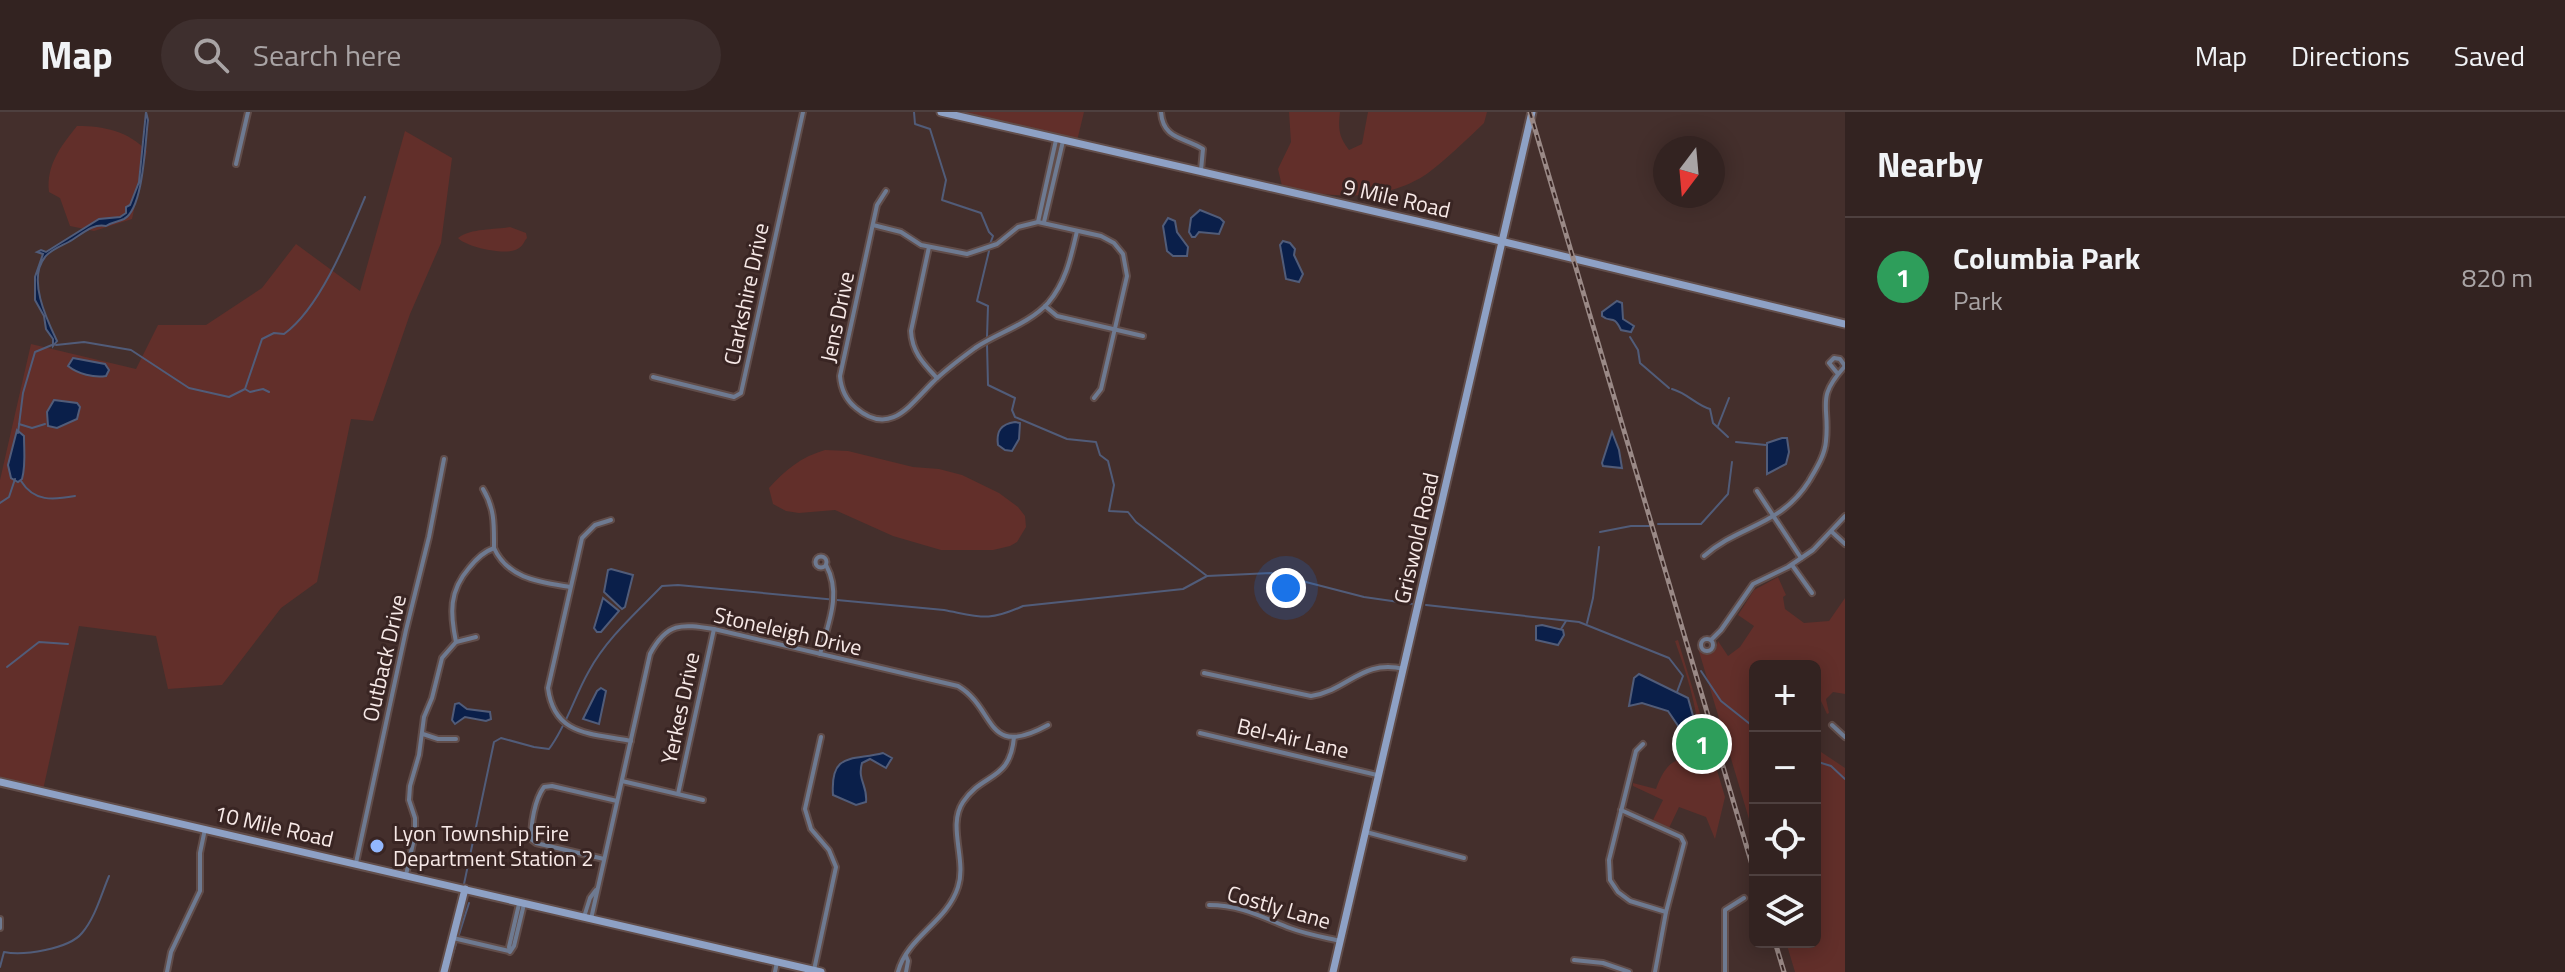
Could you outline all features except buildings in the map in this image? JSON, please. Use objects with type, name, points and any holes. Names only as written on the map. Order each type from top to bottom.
[{"type":"street","points":[[236,164],[248,112]]},
{"type":"street","name":"Clarkshire Drive","points":[[653,377],[734,397],[741,393],[803,112]]},
{"type":"street","name":"9 Mile Road","points":[[941,112],[1503,241],[1845,324]]},
{"type":"street","points":[[1161,112],[1164,127],[1170,134],[1203,149],[1201,172]]},
{"type":"street","name":"Griswold Road","points":[[1333,972],[1532,112]]},
{"type":"street","points":[[1041,222],[1059,140]]},
{"type":"street","points":[[886,191],[877,205],[873,225],[901,232],[929,247],[960,254],[974,253],[997,244],[1018,227],[1041,222],[1101,236],[1114,243],[1123,254],[1127,276],[1101,389],[1094,398]]},
{"type":"street","name":"Jens Drive","points":[[873,225],[842,368],[843,391],[852,405],[864,413],[889,418],[906,412],[937,378]]},
{"type":"street","points":[[929,247],[911,331],[915,353],[937,378],[975,348],[1045,306],[1067,273],[1077,231]]},
{"type":"street","points":[[1045,306],[1057,316],[1143,336]]},
{"type":"street","points":[[1704,556],[1716,546],[1773,518],[1804,489],[1824,451],[1827,440],[1824,407],[1829,388],[1838,374]]},
{"type":"street","name":"Outback Drive","points":[[356,863],[444,459]]},
{"type":"street","points":[[483,489],[495,517],[494,548],[505,564],[520,576],[571,588]]},
{"type":"street","points":[[1757,491],[1801,558]]},
{"type":"street","points":[[1711,640],[1753,584],[1792,565],[1832,532],[1845,516]]},
{"type":"street","points":[[611,520],[595,525],[582,538],[548,688],[550,705],[558,718],[572,729],[631,741]]},
{"type":"street","points":[[1832,532],[1845,544]]},
{"type":"street","points":[[456,642],[451,602],[453,591],[478,556],[494,548]]},
{"type":"street","points":[[820,654],[834,599],[834,584],[826,565]]},
{"type":"street","points":[[1792,565],[1812,593]]},
{"type":"street","name":"Stoneleigh Drive","points":[[588,918],[598,888],[650,654],[657,641],[669,630],[685,624],[714,629],[958,686],[969,693],[994,730],[1014,737]]},
{"type":"street","name":"Yerkes Drive","points":[[678,794],[714,629]]},
{"type":"street","points":[[406,875],[415,834],[415,818],[409,800],[410,786],[423,734],[424,717],[442,658],[456,642],[476,637]]},
{"type":"street","points":[[1204,673],[1305,696],[1328,692],[1372,668],[1386,666],[1404,669]]},
{"type":"street","points":[[898,972],[910,948],[950,907],[959,887],[961,871],[957,819],[961,804],[973,791],[1004,769],[1010,760],[1014,737],[1027,735],[1048,725]]},
{"type":"street","points":[[1832,725],[1845,737]]},
{"type":"street","name":"Bel-Air Lane","points":[[1200,733],[1379,775]]},
{"type":"street","points":[[423,734],[438,739],[456,739]]},
{"type":"street","points":[[817,971],[836,867],[829,850],[811,829],[805,809],[821,737]]},
{"type":"street","points":[[1643,744],[1636,751],[1620,810],[1609,860],[1610,880],[1618,892],[1630,901],[1666,912]]},
{"type":"street","points":[[622,781],[703,800]]},
{"type":"street","name":"10 Mile Road","points":[[0,782],[817,971]]},
{"type":"street","points":[[604,859],[541,845],[532,840],[539,794],[548,786],[617,801]]},
{"type":"street","points":[[1620,810],[1681,837],[1684,843],[1666,912],[1655,972]]},
{"type":"street","points":[[167,972],[171,952],[200,892],[200,853],[205,829]]},
{"type":"street","points":[[1366,832],[1464,858]]},
{"type":"street","points":[[444,972],[465,889]]},
{"type":"street","points":[[1725,972],[1725,910],[1744,898]]},
{"type":"street","points":[[453,938],[510,952],[514,946],[522,902]]},
{"type":"street","name":"Costly Lane","points":[[1209,905],[1260,914],[1291,928],[1340,941]]},
{"type":"street","points":[[0,919],[0,928]]},
{"type":"street","points":[[906,956],[906,972]]},
{"type":"street","points":[[1574,960],[1603,963],[1629,972]]},
{"type":"street","points":[[775,972],[777,962]]},
{"type":"shaded area","points":[[957,112],[1084,112],[1077,141]]},
{"type":"shaded area","points":[[1289,112],[1340,112],[1340,132],[1349,150],[1362,144],[1368,112],[1487,112],[1484,123],[1450,155],[1412,182],[1376,193],[1338,195],[1282,186],[1278,169],[1291,142]]},
{"type":"shaded area","points":[[77,126],[115,131],[147,151],[132,219],[94,231],[70,226],[60,198],[49,192],[52,165]]},
{"type":"shaded area","points":[[405,131],[452,158],[441,243],[410,314],[373,421],[351,419],[317,582],[281,608],[222,685],[168,689],[156,636],[79,626],[43,790],[0,780],[0,480],[31,344],[136,369],[158,325],[206,325],[262,288],[296,244],[360,291]]},
{"type":"shaded area","points":[[510,227],[526,233],[527,238],[514,251],[488,250],[458,238],[476,231]]},
{"type":"shaded area","points":[[825,450],[848,451],[962,475],[999,493],[1018,507],[1025,516],[1026,527],[1017,542],[1010,546],[993,550],[941,550],[893,536],[835,510],[799,513],[773,504],[769,488],[775,481],[801,460]]},
{"type":"shaded area","points":[[1778,577],[1786,595],[1783,597],[1785,609],[1804,623],[1829,621],[1845,598],[1845,694],[1833,692],[1826,699],[1827,714],[1821,701],[1821,660],[1749,660],[1749,819],[1698,648],[1703,654],[1711,654],[1718,641],[1728,656],[1740,647],[1754,626],[1738,615],[1754,590]]},
{"type":"shaded area","points":[[1678,640],[1725,797],[1715,839],[1706,817],[1679,807],[1669,828],[1653,820],[1663,800],[1633,786],[1633,783],[1656,789],[1670,765],[1690,757],[1696,748],[1697,719],[1675,641]]},
{"type":"shaded area","points":[[1821,752],[1845,768],[1845,972],[1795,972],[1788,948],[1821,948]]},
{"type":"water","points":[[146,112],[148,120],[140,188],[131,212],[122,220],[89,229],[54,249],[40,266],[38,288],[57,341],[53,346],[44,316],[35,300],[35,277],[43,254],[37,252],[46,252],[99,219],[120,217],[126,213],[139,182]]},
{"type":"water","points":[[1200,210],[1224,222],[1219,234],[1199,232],[1192,237],[1189,232],[1191,218]]},
{"type":"water","points":[[1168,218],[1175,221],[1177,232],[1188,247],[1187,256],[1173,256],[1167,251],[1163,226]]},
{"type":"water","points":[[1283,241],[1295,249],[1294,255],[1303,274],[1299,282],[1286,279],[1280,245]]},
{"type":"water","points":[[1617,301],[1622,303],[1623,319],[1634,326],[1631,332],[1621,330],[1614,320],[1602,316],[1602,312]]},
{"type":"water","points":[[73,358],[105,364],[109,370],[106,376],[81,373],[68,366]]},
{"type":"water","points":[[54,400],[77,403],[80,407],[77,419],[57,428],[48,426],[47,412]]},
{"type":"water","points":[[1020,423],[1019,439],[1012,451],[1005,450],[998,445],[999,432],[1006,424]]},
{"type":"water","points":[[17,430],[24,436],[23,474],[18,482],[11,478],[8,465]]},
{"type":"water","points":[[1612,432],[1622,468],[1603,466],[1602,463]]},
{"type":"water","points":[[1787,438],[1789,452],[1786,464],[1767,474],[1767,443]]},
{"type":"water","points":[[608,570],[633,575],[622,609],[604,592]]},
{"type":"water","points":[[603,598],[619,611],[601,632],[597,632],[594,628]]},
{"type":"water","points":[[1536,626],[1563,630],[1564,635],[1558,645],[1536,640]]},
{"type":"water","points":[[1639,674],[1688,698],[1695,723],[1693,734],[1683,733],[1668,711],[1642,703],[1629,706],[1634,678]]},
{"type":"water","points":[[601,688],[606,691],[599,724],[583,719]]},
{"type":"water","points":[[459,703],[467,709],[490,712],[491,719],[465,717],[455,724],[452,720],[455,704]]},
{"type":"water","points":[[883,753],[892,758],[886,768],[870,759],[862,763],[866,802],[856,805],[833,795],[835,771],[840,764],[853,758]]},
{"type":"waterway","points":[[914,112],[915,124],[930,129],[946,180],[942,200],[981,213],[993,236],[990,244]]},
{"type":"waterway","points":[[245,389],[262,339],[274,333],[284,334],[309,307],[332,271],[365,197]]},
{"type":"waterway","points":[[987,337],[988,306],[977,301],[989,251]]},
{"type":"waterway","points":[[1630,337],[1638,350],[1640,363],[1669,388]]},
{"type":"waterway","points":[[56,345],[84,342],[131,350],[189,388],[229,397],[245,389],[269,392]]},
{"type":"waterway","points":[[987,344],[988,385],[1015,398],[1012,410],[1015,417],[1067,439],[1096,442],[1100,455],[1108,461],[1114,485],[1109,511],[1128,512],[1136,522],[1207,576]]},
{"type":"waterway","points":[[18,433],[23,393],[35,352],[52,345]]},
{"type":"waterway","points":[[1672,389],[1710,409],[1713,423],[1728,437]]},
{"type":"waterway","points":[[1718,426],[1729,398]]},
{"type":"waterway","points":[[19,424],[32,428],[45,424]]},
{"type":"waterway","points":[[1736,442],[1766,445]]},
{"type":"waterway","points":[[1658,524],[1701,524],[1728,494],[1732,462]]},
{"type":"waterway","points":[[0,503],[9,497],[15,479]]},
{"type":"waterway","points":[[21,481],[32,493],[45,498],[75,496]]},
{"type":"waterway","points":[[1600,532],[1649,526]]},
{"type":"waterway","points":[[1587,623],[1599,547]]},
{"type":"waterway","points":[[464,884],[494,742],[501,738],[549,749],[596,659],[622,626],[662,586],[944,610],[984,617],[1023,606],[1183,589],[1207,576],[1271,573],[1364,597],[1413,604]]},
{"type":"waterway","points":[[1426,605],[1579,622],[1669,658],[1683,676],[1677,692]]},
{"type":"waterway","points":[[1561,629],[1566,621]]},
{"type":"waterway","points":[[7,667],[39,642],[68,644]]},
{"type":"waterway","points":[[1701,671],[1721,701],[1749,723]]},
{"type":"waterway","points":[[1821,763],[1831,766],[1845,779]]},
{"type":"waterway","points":[[0,967],[4,952],[45,950],[76,939],[91,920],[109,876]]},
{"type":"waterway","points":[[450,963],[469,903]]},
{"type":"railway","points":[[1530,112],[1749,855]]},
{"type":"railway","points":[[1777,948],[1784,972]]},
{"type":"place","name":"Columbia Park","points":[[1702,744]]},
{"type":"place","name":"Lyon Township Fire Department Station 2","points":[[377,846]]}]
